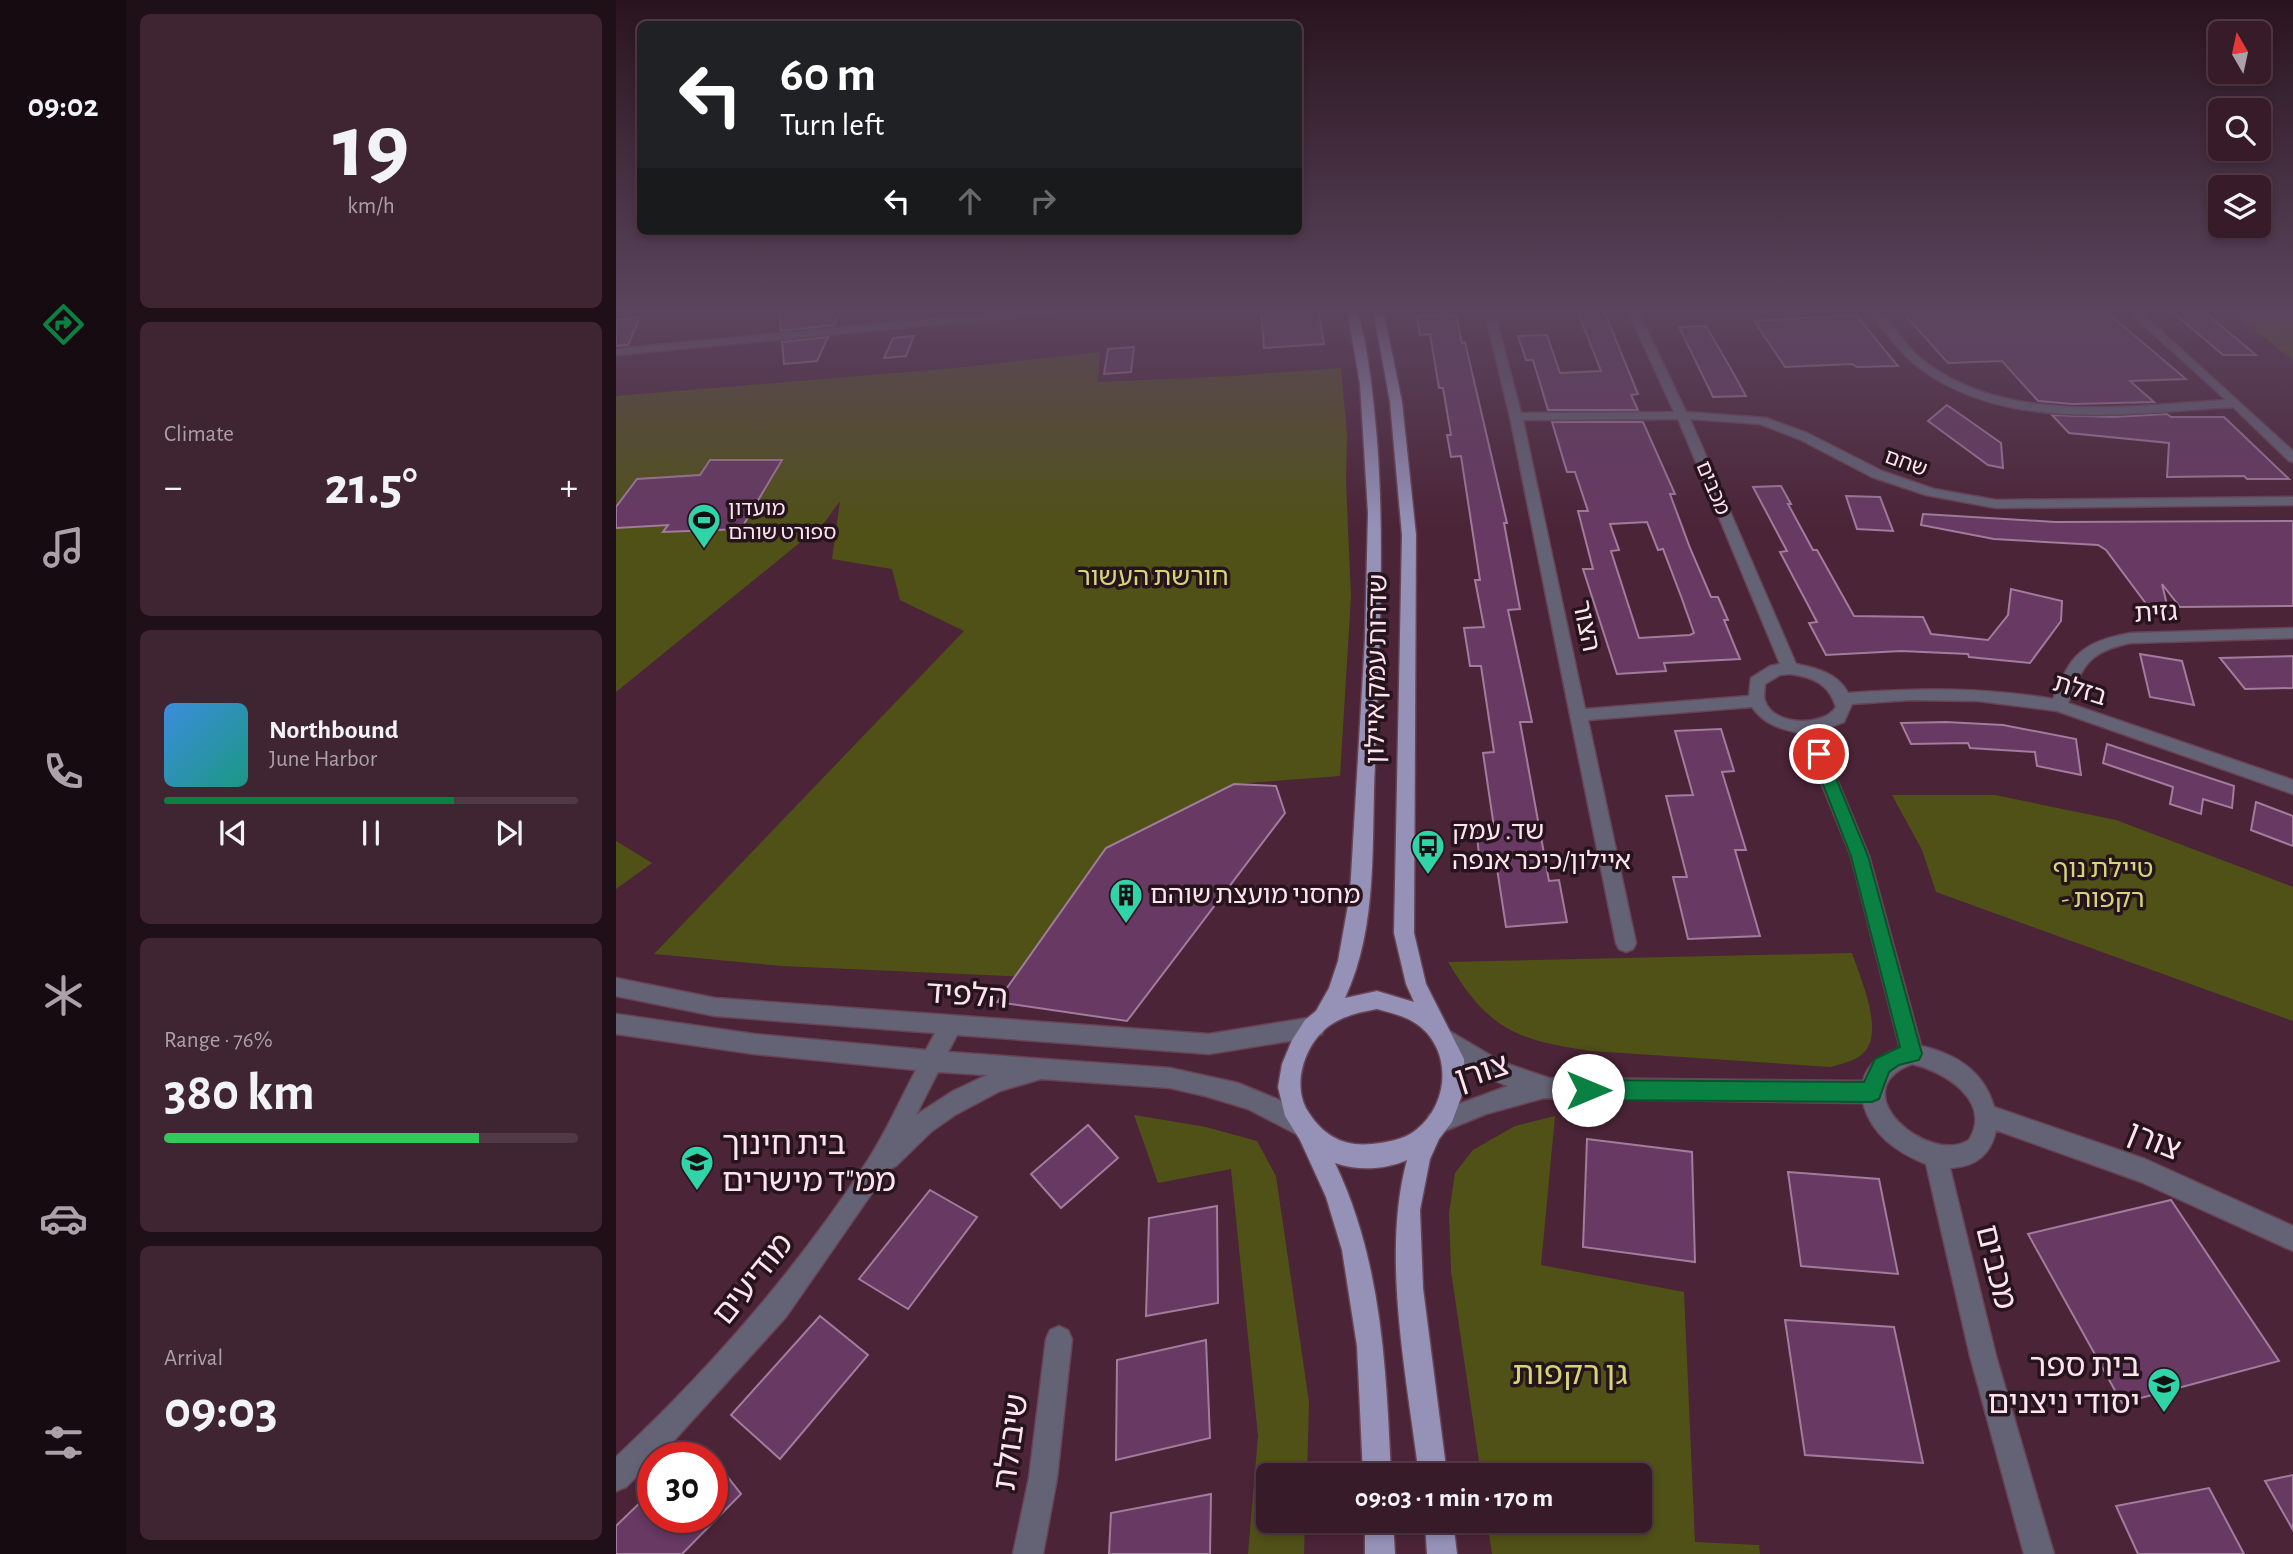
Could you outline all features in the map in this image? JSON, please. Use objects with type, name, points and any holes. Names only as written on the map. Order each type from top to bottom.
[{"type":"main road","name":"שדרות עמק איילון","points":[[1319,1022],[1336,999],[1344,973],[1357,902],[1375,593],[1374,473],[1364,382]]},
{"type":"main road","name":"שדרות עמק איילון","points":[[1392,382],[1409,535],[1410,677],[1404,933],[1416,984],[1441,1033]]},
{"type":"main road","points":[[1376,1463],[1365,1312],[1357,1260],[1346,1218],[1290,1099],[1289,1072],[1304,1036],[1319,1022],[1349,1004],[1377,1000],[1400,1003],[1425,1015],[1441,1033],[1454,1058],[1456,1085],[1447,1112],[1418,1155],[1406,1214],[1406,1254],[1432,1463]]},
{"type":"main road","points":[[1304,1128],[1321,1144],[1349,1156],[1374,1158],[1404,1150],[1434,1128]]},
{"type":"main road","points":[[1379,1533],[1380,1554]]},
{"type":"main road","points":[[1440,1533],[1442,1554]]},
{"type":"street","name":"הצור","points":[[1508,382],[1626,943]]},
{"type":"street","name":"מכבים","points":[[1666,382],[1790,669]]},
{"type":"street","points":[[1944,382],[1981,398],[2026,406],[2076,408],[2236,403]]},
{"type":"street","points":[[2212,382],[2293,458]]},
{"type":"street","name":"שחם","points":[[1517,416],[1682,415],[1731,416],[1762,421],[1803,436],[1878,474],[1931,492],[1996,504],[2293,501]]},
{"type":"street","name":"גזית","points":[[2059,706],[2076,664],[2092,647],[2110,641],[2131,638],[2293,634]]},
{"type":"street","points":[[1790,669],[1817,674],[1838,690],[1843,699],[1843,710],[1837,720],[1825,727],[1808,729],[1776,720],[1764,712],[1756,701],[1754,691],[1757,682],[1765,675],[1790,669]]},
{"type":"street","name":"בזלת","points":[[1843,699],[1911,694],[1978,695],[2059,706],[2293,788]]},
{"type":"street","points":[[1580,715],[1756,701]]},
{"type":"street","points":[[1808,729],[1860,856],[1912,1054]]},
{"type":"street","name":"הלפיד","points":[[616,987],[715,1007],[1209,1044],[1319,1022]]},
{"type":"street","points":[[616,1024],[693,1038],[790,1049],[1170,1078],[1207,1085],[1274,1106],[1304,1128]]},
{"type":"street","name":"מודיעים","points":[[616,1477],[660,1435],[777,1308],[877,1167],[951,1026]]},
{"type":"street","name":"צורן","points":[[1441,1033],[1482,1066],[1516,1080],[1549,1088]]},
{"type":"street","points":[[1912,1054],[1934,1058],[1960,1073],[1981,1097],[1987,1116],[1984,1138],[1973,1151],[1958,1157],[1936,1158],[1902,1143],[1886,1127],[1876,1110],[1872,1092],[1875,1078],[1882,1065],[1895,1057],[1912,1054]]},
{"type":"street","points":[[877,1167],[924,1123],[954,1104],[1026,1072],[1059,1069]]},
{"type":"street","name":"צורן","points":[[1434,1128],[1470,1108],[1513,1094],[1549,1088],[1872,1092]]},
{"type":"street","name":"צורן","points":[[1987,1116],[2145,1171],[2293,1239]]},
{"type":"street","name":"מכבים","points":[[1936,1158],[1983,1356],[2039,1554]]},
{"type":"street","name":"שיבולת","points":[[1028,1554],[1043,1478],[1059,1339]]},
{"type":"green space","name":"חורשת העשור","points":[[791,382],[1342,382],[1347,435],[1346,482],[1351,597],[1340,776],[1234,784],[1127,845],[1028,977],[782,966],[654,954],[964,631],[900,600],[892,569],[832,559],[840,501],[824,523],[616,692],[616,396]]},
{"type":"green space","name":"טיילת נוף - רקפות","points":[[1892,795],[1995,795],[2116,820],[2293,887],[2293,1021],[1936,892],[1922,850]]},
{"type":"green space","points":[[616,841],[652,863],[616,889]]},
{"type":"green space","points":[[1852,953],[1868,1002],[1871,1040],[1859,1057],[1831,1067],[1591,1051],[1542,1042],[1506,1028],[1491,1017],[1477,1003],[1448,962]]},
{"type":"green space","points":[[1134,1115],[1206,1127],[1257,1141],[1276,1176],[1309,1402],[1307,1463],[1256,1463],[1256,1533],[1305,1533],[1304,1554],[1248,1554],[1258,1436],[1231,1169],[1158,1183]]},
{"type":"green space","name":"גן רקפות","points":[[1555,1116],[1541,1265],[1684,1292],[1695,1542],[1759,1545],[1760,1554],[1492,1554],[1489,1533],[1652,1533],[1652,1463],[1479,1463],[1451,1271],[1449,1213],[1455,1173],[1473,1150],[1515,1126]]},
{"type":"building","points":[[1438,382],[1474,382],[1507,523],[1504,523],[1520,609],[1508,610],[1532,722],[1520,722],[1549,881],[1559,880],[1567,922],[1506,927],[1496,862],[1480,863],[1476,828],[1494,827],[1483,753],[1494,752],[1481,666],[1470,666],[1464,628],[1484,627],[1475,580],[1480,580],[1461,456],[1451,457],[1447,435],[1451,435],[1443,388],[1439,388]]},
{"type":"building","points":[[1539,382],[1633,382],[1638,394],[1631,395],[1638,410],[1548,410]]},
{"type":"building","points":[[1705,382],[1738,382],[1746,396],[1713,397]]},
{"type":"building","points":[[2020,382],[2131,382],[2154,402],[2072,404],[2038,401]]},
{"type":"building","points":[[1947,405],[2001,443],[2003,468],[1988,465],[1928,421]]},
{"type":"building","points":[[2167,414],[2171,417],[2224,417],[2289,479],[2247,479],[2244,476],[2167,477],[2169,443],[2069,433],[2052,415],[2113,417]]},
{"type":"building","points":[[1552,422],[1643,422],[1675,494],[1670,494],[1690,548],[1711,597],[1718,597],[1740,659],[1664,663],[1666,671],[1617,674],[1583,569],[1593,569],[1578,511],[1588,511],[1575,472],[1567,472]],"holes":[[[1647,522],[1658,550],[1663,549],[1682,599],[1694,633],[1690,635],[1639,638],[1611,551],[1619,550],[1610,524]]]},
{"type":"building","points":[[710,460],[782,460],[741,529],[663,532],[668,525],[616,528],[616,507],[637,479],[700,475]]},
{"type":"building","points":[[1781,486],[1813,550],[1817,550],[1854,616],[1923,617],[1931,634],[1988,640],[2008,615],[2011,589],[2062,601],[2061,621],[2030,663],[1969,657],[1968,654],[1901,651],[1826,655],[1809,623],[1817,622],[1780,552],[1787,551],[1753,487]]},
{"type":"building","points":[[1846,496],[1880,497],[1893,531],[1857,529]]},
{"type":"building","points":[[1923,514],[2055,522],[2293,521],[2293,606],[2180,607],[2162,584],[2168,609],[2150,609],[2106,550],[2098,545],[1994,539],[1921,525]]},
{"type":"building","points":[[2140,654],[2182,661],[2194,705],[2150,697]]},
{"type":"building","points":[[2293,656],[2293,688],[2245,689],[2220,658]]},
{"type":"building","points":[[1901,723],[2003,725],[2076,739],[2081,775],[2037,766],[2035,752],[1970,748],[1968,743],[1911,744]]},
{"type":"building","points":[[1721,729],[1734,771],[1722,772],[1746,850],[1735,850],[1760,936],[1688,939],[1673,877],[1687,877],[1666,796],[1693,795],[1675,731]]},
{"type":"building","points":[[2107,744],[2234,786],[2232,808],[2203,799],[2201,814],[2170,804],[2173,787],[2103,763]]},
{"type":"building","name":"מחסני מועצת שוהם","points":[[1234,784],[1276,786],[1285,813],[1127,1021],[997,1002],[1106,848]]},
{"type":"building","points":[[2256,802],[2293,816],[2293,846],[2251,830]]},
{"type":"building","points":[[1088,1125],[1118,1158],[1061,1208],[1031,1174]]},
{"type":"building","points":[[1587,1139],[1692,1152],[1695,1262],[1583,1247]]},
{"type":"building","points":[[1788,1172],[1879,1179],[1898,1274],[1801,1266]]},
{"type":"building","points":[[930,1190],[977,1217],[908,1309],[859,1279]]},
{"type":"building","points":[[2171,1200],[2279,1361],[2122,1403],[2028,1234]]},
{"type":"building","points":[[1217,1206],[1218,1303],[1146,1316],[1149,1218]]},
{"type":"building","points":[[820,1316],[868,1355],[780,1459],[731,1415]]},
{"type":"building","points":[[1785,1320],[1894,1327],[1923,1463],[1805,1455]]},
{"type":"building","points":[[1206,1340],[1210,1438],[1116,1460],[1117,1360]]},
{"type":"building","points":[[2293,1475],[2293,1530],[2265,1481]]},
{"type":"building","points":[[728,1477],[741,1494],[728,1507]]},
{"type":"building","points":[[2209,1488],[2244,1554],[2138,1554],[2116,1506]]},
{"type":"building","points":[[1211,1494],[1210,1554],[1109,1554],[1111,1513]]},
{"type":"building","points":[[637,1506],[637,1533],[703,1533],[682,1554],[616,1554],[616,1526]]},
{"type":"place","name":"מועדון ספורט שוהם","points":[[704,550]]},
{"type":"place","name":"שד. עמק איילון/כיכר אנפה","points":[[1428,876]]},
{"type":"place","name":"מחסני מועצת שוהם","points":[[1126,925]]},
{"type":"place","name":"בית חינוך ממ\"ד מישרים","points":[[697,1192]]},
{"type":"place","name":"בית ספר יסודי ניצנים","points":[[2164,1414]]},
{"type":"route","points":[[1588,1090],[1872,1092],[1882,1065],[1895,1057],[1912,1054],[1860,856],[1819,754]]}]
